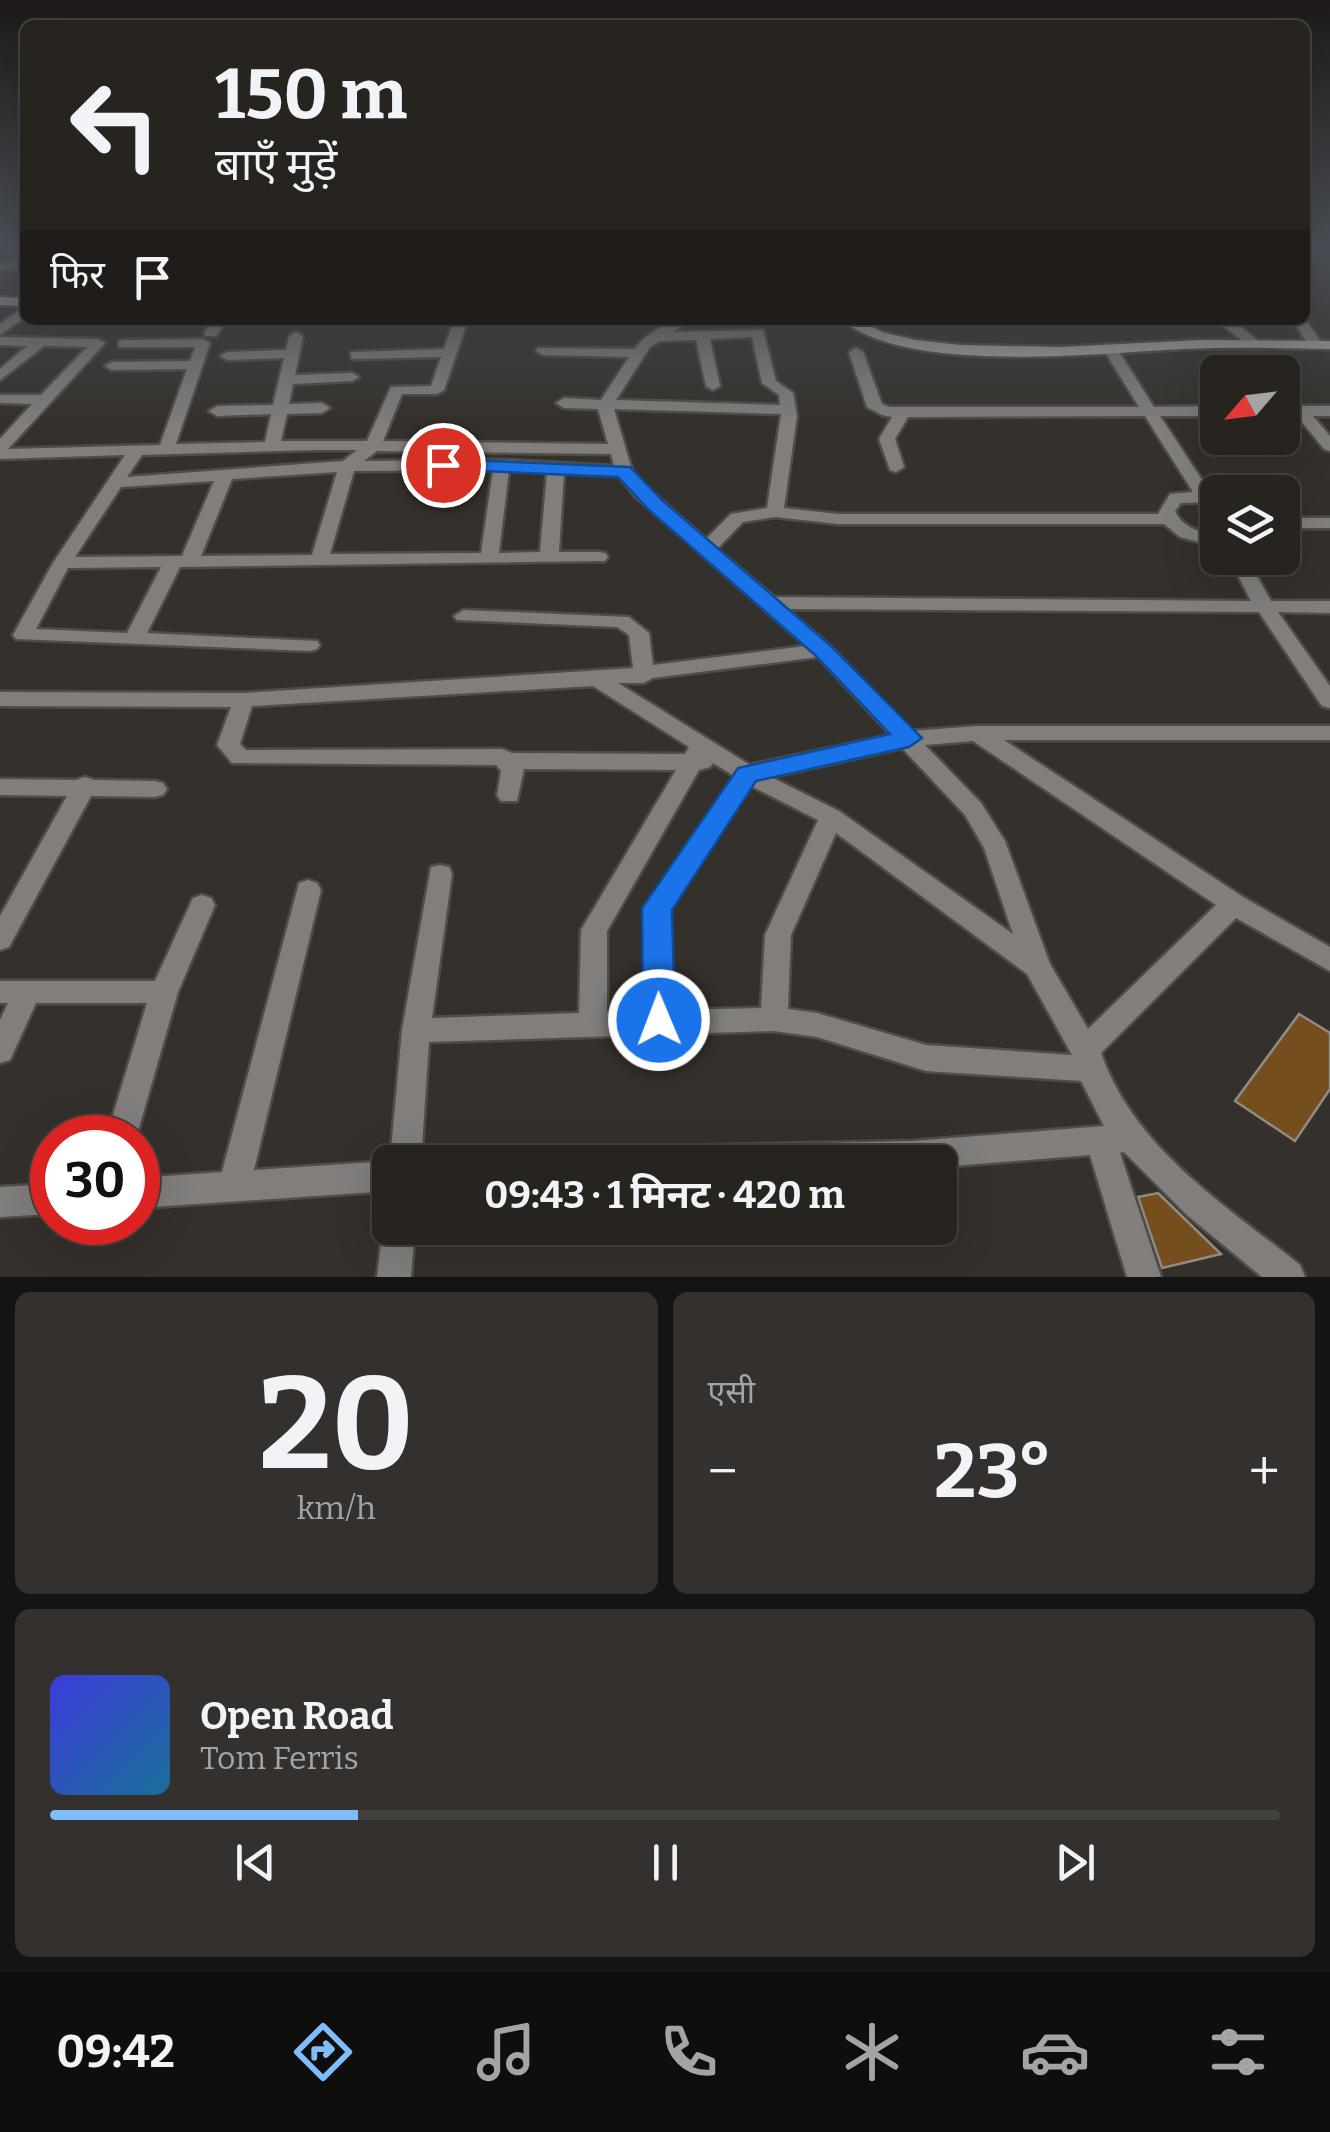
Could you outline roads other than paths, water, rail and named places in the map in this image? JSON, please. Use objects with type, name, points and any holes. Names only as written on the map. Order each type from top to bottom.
[{"type":"street","points":[[0,331],[20,314]]},
{"type":"street","points":[[211,333],[217,325]]},
{"type":"street","points":[[249,473],[280,411],[296,328],[354,325]]},
{"type":"street","points":[[319,562],[347,466],[374,446],[396,390],[437,390],[458,325]]},
{"type":"street","points":[[604,405],[639,353],[675,325]]},
{"type":"street","points":[[858,325],[875,335],[908,342],[1022,352],[1254,343],[1323,345]]},
{"type":"street","points":[[1230,325],[1254,343]]},
{"type":"street","points":[[1303,325],[1323,345]]},
{"type":"street","points":[[655,337],[758,333],[769,383],[786,393],[788,410],[775,512]]},
{"type":"street","points":[[702,334],[714,386]]},
{"type":"street","points":[[0,341],[98,343],[42,400],[0,451]]},
{"type":"street","points":[[0,376],[39,343]]},
{"type":"street","points":[[124,344],[203,343],[166,450]]},
{"type":"street","points":[[1110,350],[1146,412],[1200,483]]},
{"type":"street","points":[[544,351],[639,353]]},
{"type":"street","points":[[856,352],[875,407],[902,413],[1200,412]]},
{"type":"street","points":[[356,355],[450,353]]},
{"type":"street","points":[[227,356],[292,354]]},
{"type":"street","points":[[112,366],[193,365]]},
{"type":"street","points":[[286,380],[352,377]]},
{"type":"street","points":[[0,399],[42,400]]},
{"type":"street","points":[[564,402],[788,410]]},
{"type":"street","points":[[604,405],[624,471],[640,491],[823,650],[973,809],[996,847],[1037,966],[1087,1060],[1114,1139],[1144,1277]]},
{"type":"street","points":[[217,411],[322,408]]},
{"type":"street","points":[[1300,411],[1330,411]]},
{"type":"street","points":[[1300,411],[1330,446]]},
{"type":"street","points":[[896,467],[888,440],[902,413]]},
{"type":"street","points":[[0,451],[374,446],[617,449]]},
{"type":"street","points":[[137,450],[62,563],[23,636],[310,645]]},
{"type":"street","points":[[113,483],[347,466],[624,471]]},
{"type":"street","points":[[489,559],[502,466]]},
{"type":"street","points":[[549,558],[556,468]]},
{"type":"street","points":[[134,639],[181,562],[226,475]]},
{"type":"street","points":[[1168,519],[1168,504],[1200,498]]},
{"type":"street","points":[[708,548],[737,518],[775,512],[838,519],[1168,519],[1186,533],[1200,537]]},
{"type":"street","points":[[1300,523],[1330,523]]},
{"type":"street","points":[[62,563],[599,558]]},
{"type":"street","points":[[1247,575],[1330,701]]},
{"type":"street","points":[[771,602],[1330,607]]},
{"type":"street","points":[[464,616],[622,620],[639,633],[644,676]]},
{"type":"street","points":[[0,699],[244,700],[597,679],[644,676],[823,650]]},
{"type":"street","points":[[597,679],[696,754],[737,768],[831,817],[1037,966]]},
{"type":"street","points":[[244,700],[228,745],[240,758],[502,756],[513,769],[508,795]]},
{"type":"street","points":[[978,733],[1234,904],[1330,960]]},
{"type":"street","points":[[737,768],[909,738],[978,733],[1330,733]]},
{"type":"street","points":[[509,761],[696,754]]},
{"type":"street","points":[[593,1025],[594,930],[696,754]]},
{"type":"street","points":[[659,1020],[657,908],[737,768]]},
{"type":"street","points":[[0,940],[86,785]]},
{"type":"street","points":[[0,786],[154,789]]},
{"type":"street","points":[[774,1019],[778,935],[831,817]]},
{"type":"street","points":[[406,1145],[416,1030],[440,874]]},
{"type":"street","points":[[234,1187],[308,890]]},
{"type":"street","points":[[128,1115],[164,992],[202,904]]},
{"type":"street","points":[[416,1030],[774,1019],[817,1025],[926,1058],[1087,1060],[1234,904]]},
{"type":"street","points":[[0,1051],[14,992],[164,992]]},
{"type":"street","points":[[957,1152],[1114,1139],[1288,1277]]},
{"type":"street","points":[[160,1192],[372,1177]]},
{"type":"street","points":[[0,1202],[30,1200]]},
{"type":"street","points":[[394,1277],[397,1245]]}]
